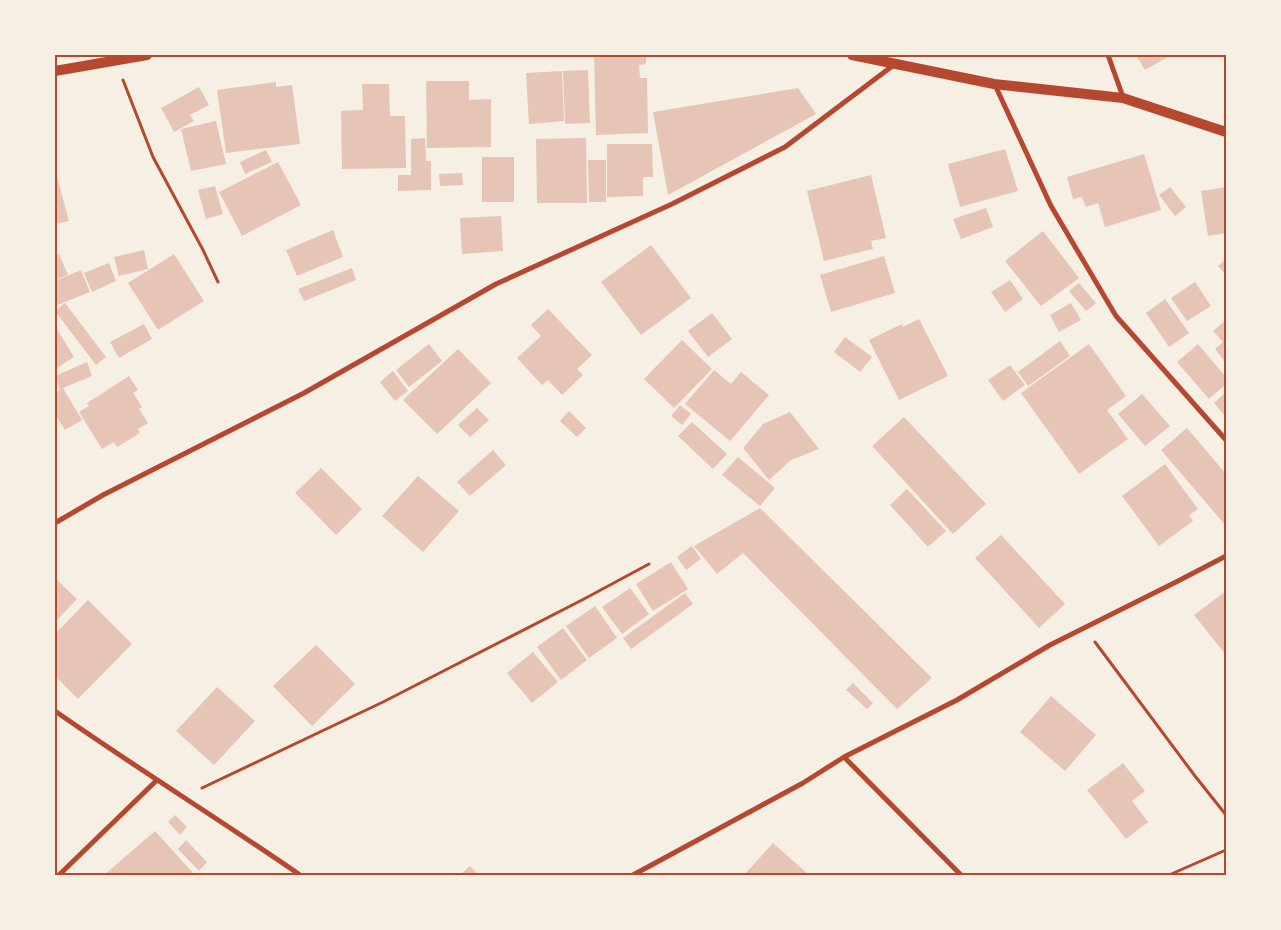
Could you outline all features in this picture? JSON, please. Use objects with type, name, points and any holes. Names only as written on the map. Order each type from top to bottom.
[{"type":"main road","points":[[55,71],[147,55]]},
{"type":"main road","points":[[852,55],[994,84],[1123,98],[1226,132]]},
{"type":"street","points":[[1108,55],[1123,98]]},
{"type":"street","points":[[55,523],[103,494],[304,393],[496,284],[672,204],[786,147],[894,64]]},
{"type":"street","points":[[994,84],[1051,206],[1116,316],[1226,440]]},
{"type":"street","points":[[634,875],[803,783],[844,757],[957,700],[1050,645],[1226,556]]},
{"type":"street","points":[[55,711],[300,875]]},
{"type":"street","points":[[844,757],[960,875]]},
{"type":"street","points":[[58,875],[157,780]]},
{"type":"path","points":[[116,60],[153,157],[218,282]]},
{"type":"path","points":[[184,797],[383,702],[649,564]]},
{"type":"path","points":[[1084,628],[1226,815]]},
{"type":"path","points":[[1169,875],[1226,850]]},
{"type":"building","points":[[594,55],[646,55],[646,64],[639,65],[640,78],[647,78],[648,133],[596,135]]},
{"type":"building","points":[[1136,55],[1171,55],[1145,70]]},
{"type":"building","points":[[588,70],[590,123],[565,124],[563,71]]},
{"type":"building","points":[[562,71],[564,121],[529,124],[526,73]]},
{"type":"building","points":[[426,81],[469,81],[469,100],[491,99],[491,147],[427,148]]},
{"type":"building","points":[[276,82],[276,87],[292,85],[300,144],[226,153],[217,90]]},
{"type":"building","points":[[362,84],[389,84],[390,116],[405,116],[406,168],[342,169],[341,111],[363,110]]},
{"type":"building","points":[[199,87],[209,105],[190,115],[194,121],[174,132],[161,108]]},
{"type":"building","points":[[798,88],[816,114],[668,195],[653,112]]},
{"type":"building","points":[[216,121],[226,164],[191,171],[181,129]]},
{"type":"building","points":[[425,138],[426,161],[431,161],[431,190],[398,191],[398,175],[411,175],[411,139]]},
{"type":"building","points":[[586,138],[587,203],[537,203],[536,139]]},
{"type":"building","points":[[607,144],[652,144],[653,177],[643,177],[643,196],[607,197]]},
{"type":"building","points":[[1005,149],[1018,191],[960,207],[948,164]]},
{"type":"building","points":[[266,150],[272,162],[245,174],[240,162]]},
{"type":"building","points":[[1144,154],[1161,210],[1105,227],[1098,203],[1086,207],[1082,197],[1073,199],[1067,177]]},
{"type":"building","points":[[482,157],[514,157],[514,202],[482,202]]},
{"type":"building","points":[[588,160],[606,160],[606,202],[589,202]]},
{"type":"building","points":[[278,162],[301,205],[242,236],[219,192]]},
{"type":"building","points":[[55,169],[69,221],[55,224]]},
{"type":"building","points":[[462,173],[463,185],[440,186],[439,174]]},
{"type":"building","points":[[871,175],[886,238],[871,241],[873,249],[824,261],[807,191]]},
{"type":"building","points":[[215,186],[223,214],[206,219],[198,190]]},
{"type":"building","points":[[1170,187],[1186,207],[1175,216],[1159,195]]},
{"type":"building","points":[[1226,187],[1226,233],[1208,236],[1201,191]]},
{"type":"building","points":[[986,208],[993,227],[961,239],[953,219]]},
{"type":"building","points":[[501,216],[503,251],[462,254],[460,218]]},
{"type":"building","points":[[333,230],[343,257],[297,276],[286,250]]},
{"type":"building","points":[[1043,231],[1079,278],[1041,306],[1005,261]]},
{"type":"building","points":[[651,245],[691,298],[641,335],[601,282]]},
{"type":"building","points":[[144,250],[148,269],[119,276],[114,257]]},
{"type":"building","points":[[59,254],[68,275],[55,280],[55,256]]},
{"type":"building","points":[[174,254],[204,301],[158,330],[128,283]]},
{"type":"building","points":[[884,256],[895,293],[831,312],[820,275]]},
{"type":"building","points":[[1226,259],[1226,275],[1218,266]]},
{"type":"building","points":[[109,263],[116,281],[92,292],[84,273]]},
{"type":"building","points":[[352,268],[356,280],[304,301],[298,289]]},
{"type":"building","points":[[81,270],[90,292],[55,306],[55,281]]},
{"type":"building","points":[[1010,280],[1023,299],[1005,312],[991,292]]},
{"type":"building","points":[[1195,282],[1211,306],[1187,321],[1171,298]]},
{"type":"building","points":[[1079,283],[1096,303],[1086,311],[1069,291]]},
{"type":"building","points":[[1165,299],[1189,333],[1169,347],[1146,313]]},
{"type":"building","points":[[65,303],[106,357],[96,365],[55,311]]},
{"type":"building","points":[[1071,303],[1081,320],[1059,332],[1050,315]]},
{"type":"building","points":[[548,309],[592,355],[577,369],[583,375],[562,395],[548,380],[542,385],[517,358],[541,336],[531,325]]},
{"type":"building","points":[[712,313],[732,339],[708,357],[688,331]]},
{"type":"building","points":[[919,319],[948,376],[899,400],[869,340],[902,324],[903,327]]},
{"type":"building","points":[[1226,320],[1226,363],[1215,349],[1223,342],[1213,331]]},
{"type":"building","points":[[144,324],[152,339],[119,358],[110,342]]},
{"type":"building","points":[[55,326],[74,357],[55,369]]},
{"type":"building","points":[[845,337],[872,357],[860,372],[834,352]]},
{"type":"building","points":[[682,340],[712,369],[674,408],[644,379]]},
{"type":"building","points":[[1060,341],[1070,356],[1028,386],[1018,372]]},
{"type":"building","points":[[429,344],[442,361],[409,387],[396,370]]},
{"type":"building","points":[[1089,344],[1126,396],[1107,410],[1128,439],[1079,474],[1021,393]]},
{"type":"building","points":[[1198,344],[1226,377],[1226,384],[1209,399],[1177,362]]},
{"type":"building","points":[[458,349],[491,383],[437,434],[403,400]]},
{"type":"building","points":[[87,362],[92,376],[63,388],[82,420],[65,430],[55,414],[55,393],[60,390],[55,376]]},
{"type":"building","points":[[1010,365],[1025,385],[1003,401],[988,380]]},
{"type":"building","points":[[714,370],[731,384],[741,372],[769,395],[730,441],[685,404]]},
{"type":"building","points":[[393,371],[408,391],[395,401],[380,382]]},
{"type":"building","points":[[129,376],[138,390],[133,393],[142,407],[139,409],[148,423],[138,429],[140,433],[117,447],[114,442],[102,449],[79,412],[89,406],[87,403]]},
{"type":"building","points":[[1226,392],[1226,417],[1214,403]]},
{"type":"building","points":[[1142,394],[1170,426],[1145,446],[1118,414]]},
{"type":"building","points":[[680,405],[691,414],[682,425],[671,416]]},
{"type":"building","points":[[477,408],[489,420],[470,437],[458,425]]},
{"type":"building","points":[[569,411],[586,428],[577,437],[560,421]]},
{"type":"building","points":[[790,412],[819,449],[791,460],[769,480],[743,448],[763,424]]},
{"type":"building","points":[[904,417],[986,504],[953,534],[872,446]]},
{"type":"building","points":[[692,422],[727,454],[713,469],[678,436]]},
{"type":"building","points":[[1187,428],[1226,474],[1226,526],[1161,450]]},
{"type":"building","points":[[493,450],[506,465],[470,496],[457,482]]},
{"type":"building","points":[[738,457],[775,488],[760,506],[722,475]]},
{"type":"building","points":[[1165,464],[1198,509],[1189,515],[1193,521],[1159,546],[1122,496]]},
{"type":"building","points":[[321,468],[362,509],[336,535],[295,493]]},
{"type":"building","points":[[418,476],[459,511],[423,552],[382,516]]},
{"type":"building","points":[[907,489],[946,531],[928,547],[890,505]]},
{"type":"building","points":[[760,508],[932,678],[897,709],[743,553],[717,574],[694,546]]},
{"type":"building","points":[[1001,535],[1065,604],[1039,628],[975,558]]},
{"type":"building","points":[[692,546],[701,559],[686,570],[677,557]]},
{"type":"building","points":[[671,562],[688,589],[653,611],[636,584]]},
{"type":"building","points":[[55,578],[77,599],[55,622]]},
{"type":"building","points":[[630,588],[649,614],[622,634],[602,607]]},
{"type":"building","points":[[1226,591],[1226,655],[1194,615]]},
{"type":"building","points":[[685,593],[693,604],[631,649],[623,638]]},
{"type":"building","points":[[88,600],[132,644],[78,699],[55,676],[55,634]]},
{"type":"building","points":[[595,606],[617,638],[589,658],[566,626]]},
{"type":"building","points":[[563,628],[587,660],[561,680],[537,647]]},
{"type":"building","points":[[316,645],[355,684],[312,726],[273,686]]},
{"type":"building","points":[[533,652],[558,682],[532,703],[507,673]]},
{"type":"building","points":[[853,683],[873,703],[867,709],[846,690]]},
{"type":"building","points":[[217,687],[255,721],[214,765],[176,731]]},
{"type":"building","points":[[1051,696],[1096,735],[1065,771],[1020,732]]},
{"type":"building","points":[[1123,763],[1145,791],[1132,801],[1148,822],[1126,839],[1087,790]]},
{"type":"building","points":[[175,815],[187,827],[180,835],[168,822]]},
{"type":"building","points":[[155,831],[195,875],[104,875]]},
{"type":"building","points":[[186,840],[207,862],[199,871],[178,849]]},
{"type":"building","points":[[773,843],[809,875],[744,875]]},
{"type":"building","points":[[470,866],[479,875],[460,875]]}]
